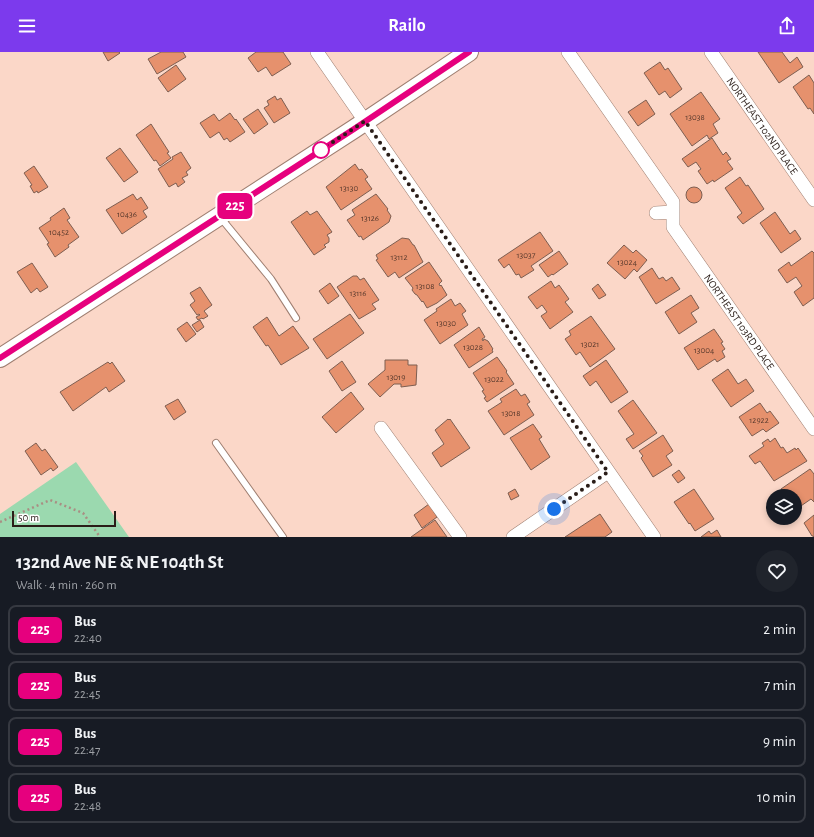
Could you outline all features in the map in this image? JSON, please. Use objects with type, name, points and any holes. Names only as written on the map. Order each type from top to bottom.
[{"type":"street","points":[[317,52],[654,537]]},
{"type":"street","points":[[0,358],[469,52]]},
{"type":"street","name":"NORTHEAST 103RD PLACE","points":[[568,52],[673,202],[673,227],[814,429]]},
{"type":"street","name":"NORTHEAST 102ND PLACE","points":[[711,52],[814,200]]},
{"type":"street","points":[[656,213],[673,212]]},
{"type":"street","points":[[381,428],[460,537]]},
{"type":"street","points":[[515,537],[608,472]]},
{"type":"lane","points":[[219,216],[271,279],[296,318]]},
{"type":"lane","points":[[216,443],[283,537]]},
{"type":"path","points":[[0,522],[50,500],[83,513],[100,537]]},
{"type":"green space","points":[[76,462],[129,537],[0,537],[0,514]]},
{"type":"building","points":[[103,52],[119,52],[120,53],[108,61]]},
{"type":"building","points":[[161,52],[183,52],[186,57],[157,74],[148,59]]},
{"type":"building","points":[[256,52],[283,52],[291,64],[272,76],[266,67],[258,72],[248,58]]},
{"type":"building","points":[[758,52],[782,52],[790,63],[797,57],[803,67],[779,83]]},
{"type":"building","points":[[660,62],[665,70],[668,68],[682,89],[670,98],[665,91],[659,95],[644,73]]},
{"type":"building","points":[[176,65],[186,79],[168,92],[158,78]]},
{"type":"building","points":[[809,75],[814,83],[814,114],[810,108],[808,109],[793,87]]},
{"type":"building","points":[[701,92],[720,119],[713,124],[718,133],[709,139],[707,135],[692,146],[670,114]]},
{"type":"building","points":[[275,96],[277,100],[281,98],[290,113],[274,123],[264,108],[269,105],[267,101]]},
{"type":"building","points":[[646,100],[655,114],[638,126],[628,112]]},
{"type":"building","points":[[258,109],[268,124],[254,134],[243,119]]},
{"type":"building","points":[[230,113],[245,132],[230,142],[227,138],[224,140],[219,132],[210,138],[200,123],[214,114],[219,121]]},
{"type":"building","points":[[151,124],[169,152],[167,153],[171,158],[160,166],[156,160],[154,161],[136,135]]},
{"type":"building","points":[[712,138],[723,155],[726,152],[731,159],[727,161],[733,169],[714,182],[713,180],[707,184],[698,171],[701,169],[696,162],[688,167],[682,159]]},
{"type":"building","points":[[120,148],[138,172],[124,182],[106,158]]},
{"type":"building","points":[[181,152],[191,168],[186,172],[188,175],[182,178],[185,182],[178,187],[176,183],[169,187],[158,169],[173,159],[172,157]]},
{"type":"building","points":[[355,164],[359,170],[362,169],[368,177],[365,179],[372,189],[341,210],[326,187]]},
{"type":"building","points":[[34,166],[48,187],[38,193],[37,191],[34,193],[30,186],[32,185],[24,173]]},
{"type":"building","points":[[740,177],[746,186],[748,185],[764,209],[743,224],[737,217],[742,213],[725,188]]},
{"type":"building","points":[[694,187],[701,192],[702,195],[697,202],[694,203],[687,198],[686,195],[691,188]]},
{"type":"building","points":[[133,194],[137,200],[141,197],[148,208],[143,211],[147,217],[122,234],[106,210]]},
{"type":"building","points":[[376,194],[388,209],[387,210],[391,216],[389,222],[363,240],[361,236],[359,237],[347,220],[355,215],[352,210]]},
{"type":"building","points":[[64,208],[70,218],[67,220],[79,237],[68,245],[69,247],[55,257],[47,244],[49,243],[39,228],[51,220],[50,218]]},
{"type":"building","points":[[307,211],[310,215],[317,211],[332,232],[327,235],[329,242],[324,245],[326,247],[314,255],[291,222]]},
{"type":"building","points":[[775,212],[790,234],[795,230],[801,239],[781,253],[760,223]]},
{"type":"building","points":[[540,232],[553,251],[531,266],[534,270],[521,278],[519,274],[516,275],[509,264],[504,268],[498,260]]},
{"type":"building","points":[[402,238],[409,239],[423,262],[399,278],[395,272],[388,277],[376,260],[378,259],[376,255]]},
{"type":"building","points":[[624,245],[633,253],[636,250],[647,260],[637,272],[634,269],[625,279],[607,263]]},
{"type":"building","points":[[559,251],[568,264],[548,277],[539,265]]},
{"type":"building","points":[[812,251],[814,253],[814,298],[803,306],[794,292],[802,286],[796,277],[787,283],[778,270],[789,262],[791,266]]},
{"type":"building","points":[[429,262],[442,281],[439,284],[447,295],[437,303],[427,308],[423,301],[422,302],[412,290],[413,288],[405,278]]},
{"type":"building","points":[[32,263],[48,287],[40,292],[37,288],[31,293],[17,272]]},
{"type":"building","points":[[652,268],[659,279],[663,277],[666,281],[672,277],[680,289],[656,304],[639,277]]},
{"type":"building","points":[[353,276],[357,276],[360,280],[364,278],[379,300],[372,304],[376,309],[359,319],[337,287]]},
{"type":"building","points":[[551,281],[555,288],[559,285],[569,299],[565,302],[573,312],[550,329],[541,316],[547,312],[542,305],[537,309],[528,297]]},
{"type":"building","points":[[330,283],[339,296],[328,304],[319,291]]},
{"type":"building","points":[[598,284],[606,295],[599,299],[592,289]]},
{"type":"building","points":[[200,287],[212,305],[204,311],[208,316],[198,320],[196,317],[200,315],[197,315],[190,305],[195,301],[190,293]]},
{"type":"building","points":[[691,295],[699,308],[691,313],[697,322],[679,334],[665,312]]},
{"type":"building","points":[[451,299],[455,306],[460,303],[466,311],[462,314],[468,325],[440,344],[424,320],[437,311],[436,309]]},
{"type":"building","points":[[350,314],[364,333],[327,359],[313,339]]},
{"type":"building","points":[[591,316],[615,349],[590,367],[580,352],[576,355],[565,339],[571,335],[569,331]]},
{"type":"building","points":[[267,317],[279,336],[293,326],[309,348],[281,365],[268,345],[266,346],[253,327]]},
{"type":"building","points":[[200,320],[204,327],[197,332],[192,325]]},
{"type":"building","points":[[187,322],[196,334],[186,342],[177,329]]},
{"type":"building","points":[[479,327],[485,337],[482,339],[483,341],[484,339],[488,341],[493,349],[493,352],[469,368],[454,345]]},
{"type":"building","points":[[714,329],[723,342],[721,343],[725,349],[722,351],[725,357],[717,362],[715,359],[698,370],[684,348]]},
{"type":"building","points":[[497,357],[514,384],[487,402],[482,391],[484,390],[473,373]]},
{"type":"building","points":[[385,360],[408,360],[408,365],[417,365],[416,385],[401,387],[401,384],[394,384],[380,397],[368,384],[385,370]]},
{"type":"building","points":[[606,360],[628,392],[611,403],[596,381],[590,386],[583,376]]},
{"type":"building","points":[[342,361],[356,382],[342,391],[329,371]]},
{"type":"building","points":[[108,362],[110,364],[112,362],[125,381],[109,392],[106,387],[73,411],[60,392]]},
{"type":"building","points":[[728,369],[738,384],[746,379],[754,391],[731,407],[712,380]]},
{"type":"building","points":[[516,389],[521,396],[525,394],[530,402],[527,404],[534,415],[504,435],[488,411],[502,402],[500,399]]},
{"type":"building","points":[[351,392],[364,409],[336,433],[322,417]]},
{"type":"building","points":[[178,399],[186,412],[174,420],[165,406]]},
{"type":"building","points":[[633,400],[657,433],[633,449],[626,439],[634,434],[618,411]]},
{"type":"building","points":[[760,403],[767,413],[770,411],[779,423],[766,432],[763,429],[752,436],[739,417]]},
{"type":"building","points":[[450,419],[470,448],[441,467],[432,453],[444,444],[435,430]]},
{"type":"building","points":[[533,424],[542,437],[539,439],[550,457],[531,470],[510,438]]},
{"type":"building","points":[[663,435],[673,451],[666,456],[672,465],[653,477],[641,458],[643,456],[639,451]]},
{"type":"building","points":[[775,438],[781,448],[783,447],[787,453],[795,448],[796,450],[798,448],[807,461],[774,481],[760,461],[755,464],[749,456],[764,446],[762,443],[768,439],[770,442]]},
{"type":"building","points":[[36,443],[42,451],[45,449],[58,467],[53,471],[51,468],[41,475],[25,451]]},
{"type":"building","points":[[810,469],[814,474],[814,502],[811,499],[802,505],[802,489],[781,489]]},
{"type":"building","points":[[679,470],[685,478],[678,483],[672,475]]},
{"type":"building","points":[[515,489],[519,496],[511,500],[508,493]]},
{"type":"building","points":[[694,489],[714,519],[695,531],[674,502]]},
{"type":"building","points":[[429,504],[437,517],[422,528],[414,515]]},
{"type":"building","points":[[600,514],[612,532],[605,537],[565,537]]},
{"type":"building","points":[[814,515],[814,537],[804,523]]},
{"type":"building","points":[[435,520],[447,537],[411,537]]},
{"type":"building","points":[[717,530],[721,537],[701,537],[709,531],[711,534]]},
{"type":"bus line","name":"225","points":[[0,358],[354,129],[469,52]]},
{"type":"route","points":[[321,150],[365,121],[608,472],[554,509]]}]
